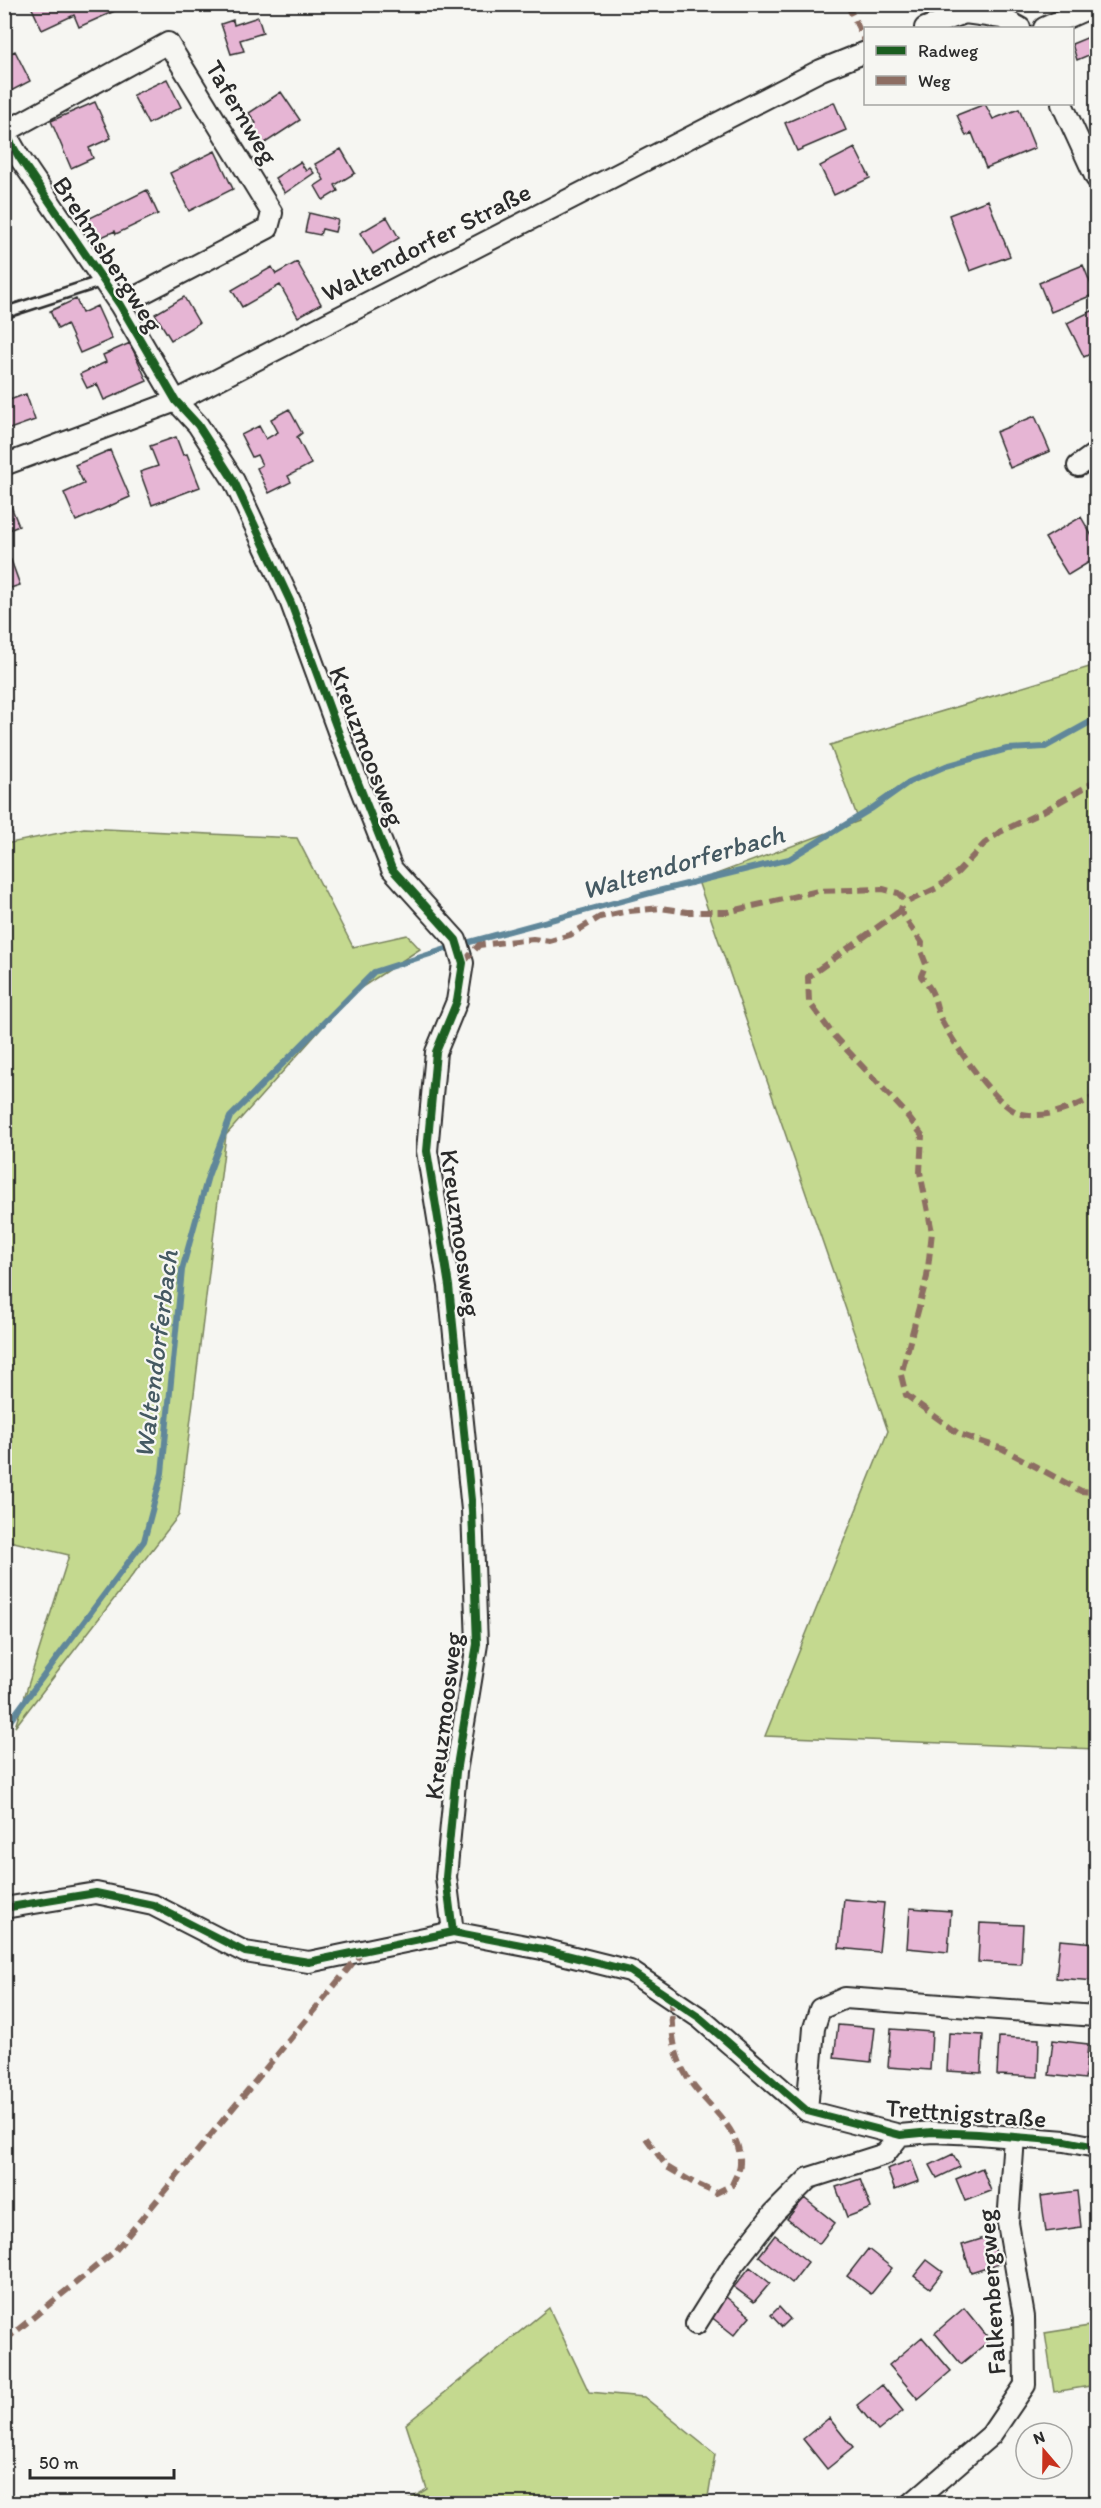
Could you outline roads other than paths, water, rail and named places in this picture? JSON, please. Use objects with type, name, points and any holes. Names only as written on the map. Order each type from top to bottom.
[{"type":"street","points":[[1046,27],[1096,4]]},
{"type":"street","points":[[928,27],[965,13],[1002,18],[1018,27]]},
{"type":"street","name":"Tafernweg","points":[[5,132],[168,43],[272,213],[268,228],[120,305]]},
{"type":"street","name":"Waltendorfer Straße","points":[[4,465],[176,401],[820,70],[864,53]]},
{"type":"street","points":[[1062,105],[1096,178]]},
{"type":"street","name":"Brehmsbergweg","points":[[5,132],[120,305],[176,401]]},
{"type":"street","name":"Kreuzmoosweg","points":[[176,401],[198,426],[234,481],[291,603],[392,869],[456,940],[463,963],[457,1001],[436,1052],[427,1150],[448,1286],[469,1486],[477,1644],[456,1772],[446,1876],[453,1932]]},
{"type":"street","points":[[1078,466],[1096,453]]},
{"type":"street","name":"Trettnigstraße","points":[[4,1908],[96,1893],[153,1905],[244,1952],[309,1962],[453,1932],[542,1949],[630,1971],[700,2018],[807,2111],[900,2136],[932,2132],[1065,2141],[1096,2147]]},
{"type":"street","points":[[807,2111],[814,2028],[820,2009],[845,1998],[1096,2016]]},
{"type":"street","name":"Trettnigstraße","points":[[696,2324],[733,2265],[774,2213],[800,2186],[809,2178],[885,2154],[900,2136]]},
{"type":"street","name":"Falkenbergweg","points":[[911,2504],[991,2435],[1025,2385],[1024,2316],[1008,2223],[1014,2137]]},
{"type":"lane","points":[[4,313],[102,281]]},
{"type":"waterway","name":"Waltendorferbach","points":[[466,943],[654,892],[789,859],[871,809],[909,782],[946,766],[1007,749],[1045,747],[1092,721],[1096,716]]},
{"type":"waterway","name":"Waltendorferbach","points":[[4,1729],[144,1541],[162,1473],[182,1270],[208,1176],[230,1117],[374,972],[449,948]]},
{"type":"waterway","name":"Waltendorferbach","points":[[4,1881],[7,1892]]},
{"type":"waterway","name":"Waltendorferbach","points":[[4,1928],[7,1925]]}]
